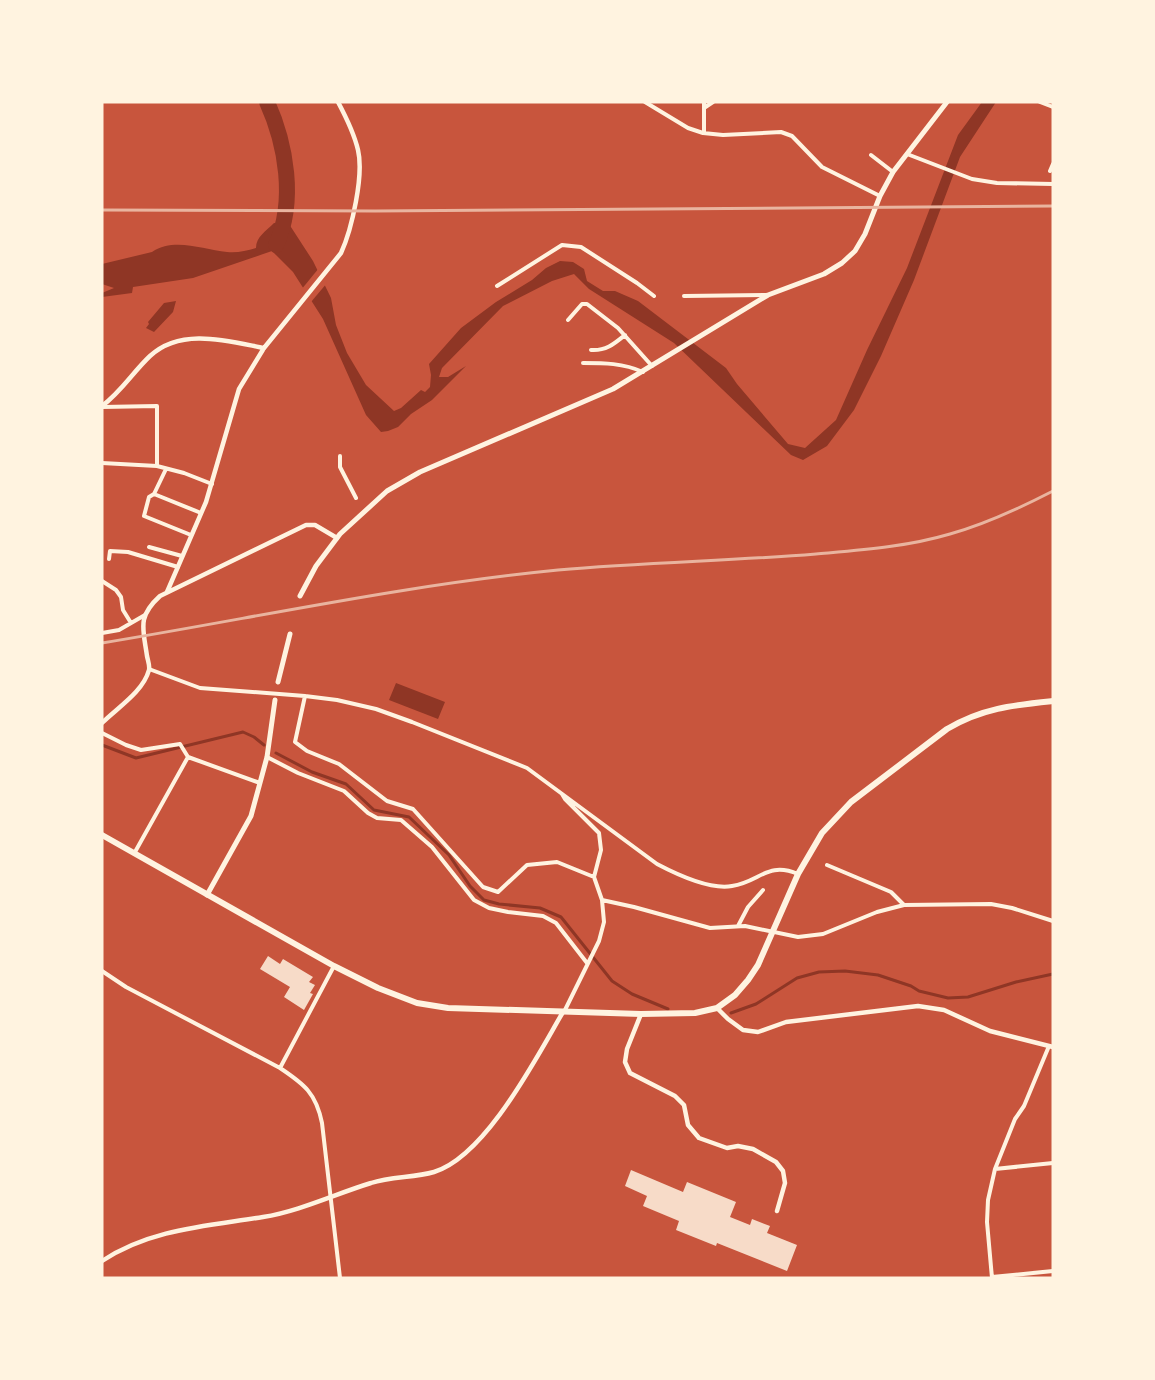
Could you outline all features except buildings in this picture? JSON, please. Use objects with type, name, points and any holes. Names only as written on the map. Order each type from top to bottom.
[{"type":"main road","points":[[300,596],[316,566],[337,538],[387,490],[420,472],[613,388],[768,295],[824,274],[842,263],[855,251],[865,234],[880,196],[893,172],[947,102]]},
{"type":"main road","points":[[278,682],[290,634]]},
{"type":"main road","points":[[207,895],[251,816],[267,757],[275,700]]},
{"type":"main road","points":[[102,834],[334,966],[378,988],[417,1003],[448,1008],[640,1014],[695,1013],[717,1008],[735,995],[748,980],[758,965],[798,874],[822,832],[851,802],[947,729],[964,719],[996,708],[1053,701]]},
{"type":"street","points":[[167,592],[212,484],[231,410],[239,389],[264,348],[341,253],[347,241],[360,170],[356,142],[338,102]]},
{"type":"street","points":[[645,102],[688,128],[704,133],[723,135],[781,132],[792,136],[822,167],[880,196]]},
{"type":"street","points":[[660,110],[661,102]]},
{"type":"street","points":[[704,102],[704,133]]},
{"type":"street","points":[[704,108],[712,102]]},
{"type":"street","points":[[1040,102],[1053,107]]},
{"type":"street","points":[[906,154],[972,179],[997,183],[1053,184]]},
{"type":"street","points":[[871,155],[893,172]]},
{"type":"street","points":[[1050,171],[1053,164]]},
{"type":"street","points":[[497,286],[562,245],[581,247],[654,296]]},
{"type":"street","points":[[684,296],[768,295]]},
{"type":"street","points":[[568,320],[582,304],[587,304],[655,364]]},
{"type":"street","points":[[591,350],[600,351],[610,347],[624,335]]},
{"type":"street","points":[[102,406],[114,398],[150,356],[160,348],[176,341],[219,340],[264,348]]},
{"type":"street","points":[[583,363],[616,363],[631,366],[643,372]]},
{"type":"street","points":[[102,406],[157,406],[157,466]]},
{"type":"street","points":[[340,456],[340,466],[356,498]]},
{"type":"street","points":[[102,463],[157,466],[212,484]]},
{"type":"street","points":[[166,469],[154,494],[149,497],[144,516],[191,536]]},
{"type":"street","points":[[154,494],[201,513]]},
{"type":"street","points":[[102,723],[135,693],[149,669],[143,624],[149,606],[160,596],[306,525],[315,525],[337,538]]},
{"type":"street","points":[[149,547],[182,556]]},
{"type":"street","points":[[109,559],[110,551],[128,552],[178,567]]},
{"type":"street","points":[[102,581],[116,590],[121,597],[123,610],[131,623]]},
{"type":"street","points":[[102,633],[119,630],[145,615]]},
{"type":"street","points":[[149,669],[200,688],[337,700],[376,709],[412,722],[528,768],[643,855],[673,873],[718,887],[734,886],[769,871],[785,869],[798,874]]},
{"type":"street","points":[[305,696],[295,742],[307,751],[339,764],[387,801],[413,809],[483,887],[498,892],[527,865],[557,862],[594,877]]},
{"type":"street","points":[[102,733],[141,750],[180,744],[187,755],[260,783]]},
{"type":"street","points":[[135,852],[187,755]]},
{"type":"street","points":[[267,757],[297,773],[344,791],[368,813],[377,818],[401,820],[413,828],[432,847],[474,900],[489,908],[543,916],[556,923],[588,962]]},
{"type":"street","points":[[102,1261],[123,1247],[159,1235],[285,1213],[384,1179],[432,1173],[455,1160],[487,1131],[501,1114],[563,1012],[594,950],[604,922],[602,900],[594,877],[601,850],[599,832],[565,799],[561,791]]},
{"type":"street","points":[[827,865],[891,892],[904,905]]},
{"type":"street","points":[[738,927],[748,907],[764,890]]},
{"type":"street","points":[[602,900],[710,928],[745,926],[798,938],[823,934],[877,912],[904,905],[991,903],[1053,921]]},
{"type":"street","points":[[280,1068],[334,966]]},
{"type":"street","points":[[102,971],[126,987],[280,1068],[302,1082],[318,1105],[322,1122],[340,1278]]},
{"type":"street","points":[[717,1008],[743,1030],[758,1032],[786,1022],[918,1006],[944,1010],[990,1031],[1051,1046],[1024,1106],[1015,1119],[995,1169],[988,1200],[987,1222],[992,1277],[1053,1271]]},
{"type":"street","points":[[640,1014],[626,1055],[625,1062],[630,1073],[675,1096],[684,1105],[688,1125],[699,1138],[727,1148],[738,1146],[753,1149],[776,1162],[783,1171],[785,1183],[777,1211]]},
{"type":"street","points":[[995,1169],[1053,1163]]},
{"type":"shaded area","points":[[982,102],[996,102],[960,157],[914,280],[881,356],[854,410],[827,446],[803,460],[791,455],[674,343],[589,289],[574,274],[552,281],[503,306],[442,368],[439,377],[448,377],[466,366],[432,400],[411,414],[398,427],[381,432],[366,415],[323,319],[293,272],[272,251],[193,278],[133,287],[132,293],[102,297],[102,293],[114,288],[102,284],[102,264],[152,252],[170,245],[227,252],[245,251],[256,248],[260,237],[274,223],[289,224],[313,261],[331,298],[336,325],[347,353],[366,385],[394,411],[401,408],[421,390],[425,392],[430,387],[429,364],[461,328],[546,268],[560,261],[573,262],[584,269],[587,281],[603,291],[615,291],[638,301],[726,368],[788,444],[805,448],[836,420],[907,268],[958,135]]},
{"type":"shaded area","points":[[176,301],[173,312],[154,332],[146,328],[148,322],[164,303]]},
{"type":"shaded area","points":[[396,683],[445,702],[438,719],[389,700]]},
{"type":"pier","points":[[319,268],[327,283],[311,302],[301,290]]},
{"type":"waterway","points":[[267,102],[279,136],[286,173],[286,210],[276,245]]},
{"type":"waterway","points":[[102,745],[136,758],[243,732],[264,745]]},
{"type":"waterway","points":[[276,753],[312,772],[346,784],[374,810],[409,817],[449,855],[470,886],[484,900],[499,904],[540,908],[561,917],[612,981],[632,994],[668,1009]]},
{"type":"waterway","points":[[731,1013],[756,1004],[797,978],[819,972],[845,971],[878,975],[919,991],[948,998],[968,997],[1016,982],[1053,974]]},
{"type":"railway","points":[[102,210],[375,211],[1053,206]]},
{"type":"railway","points":[[102,643],[387,593],[501,576],[590,567],[816,554],[900,545],[963,530],[1053,491]]}]
